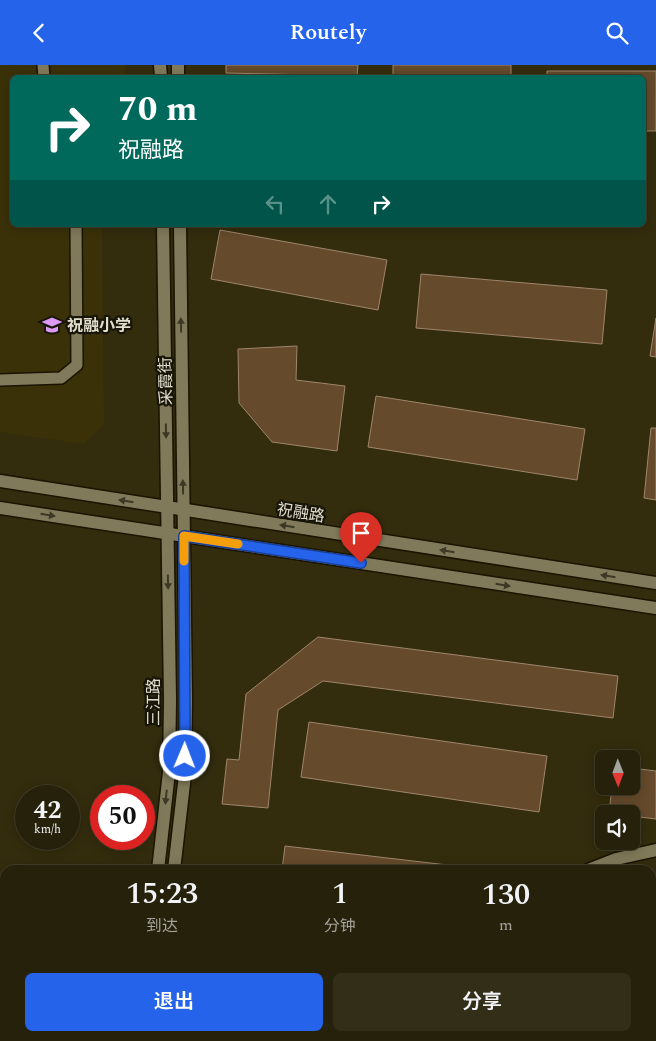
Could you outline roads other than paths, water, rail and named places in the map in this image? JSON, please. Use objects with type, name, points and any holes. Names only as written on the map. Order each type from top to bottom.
[{"type":"main road","name":"采霞街","points":[[163,227],[167,533]]},
{"type":"main road","name":"采霞街","points":[[180,227],[184,536]]},
{"type":"main road","name":"祝融路","points":[[0,481],[656,583]]},
{"type":"main road","points":[[0,508],[656,608]]},
{"type":"main road","name":"三江路","points":[[159,865],[168,772],[170,700],[167,533]]},
{"type":"main road","name":"三江路","points":[[175,865],[185,775],[184,536]]},
{"type":"main road","points":[[601,865],[616,859],[656,850]]},
{"type":"lane","points":[[0,380],[61,378],[77,365],[76,227]]},
{"type":"place","name":"祝融小学","points":[[52,325]]}]
